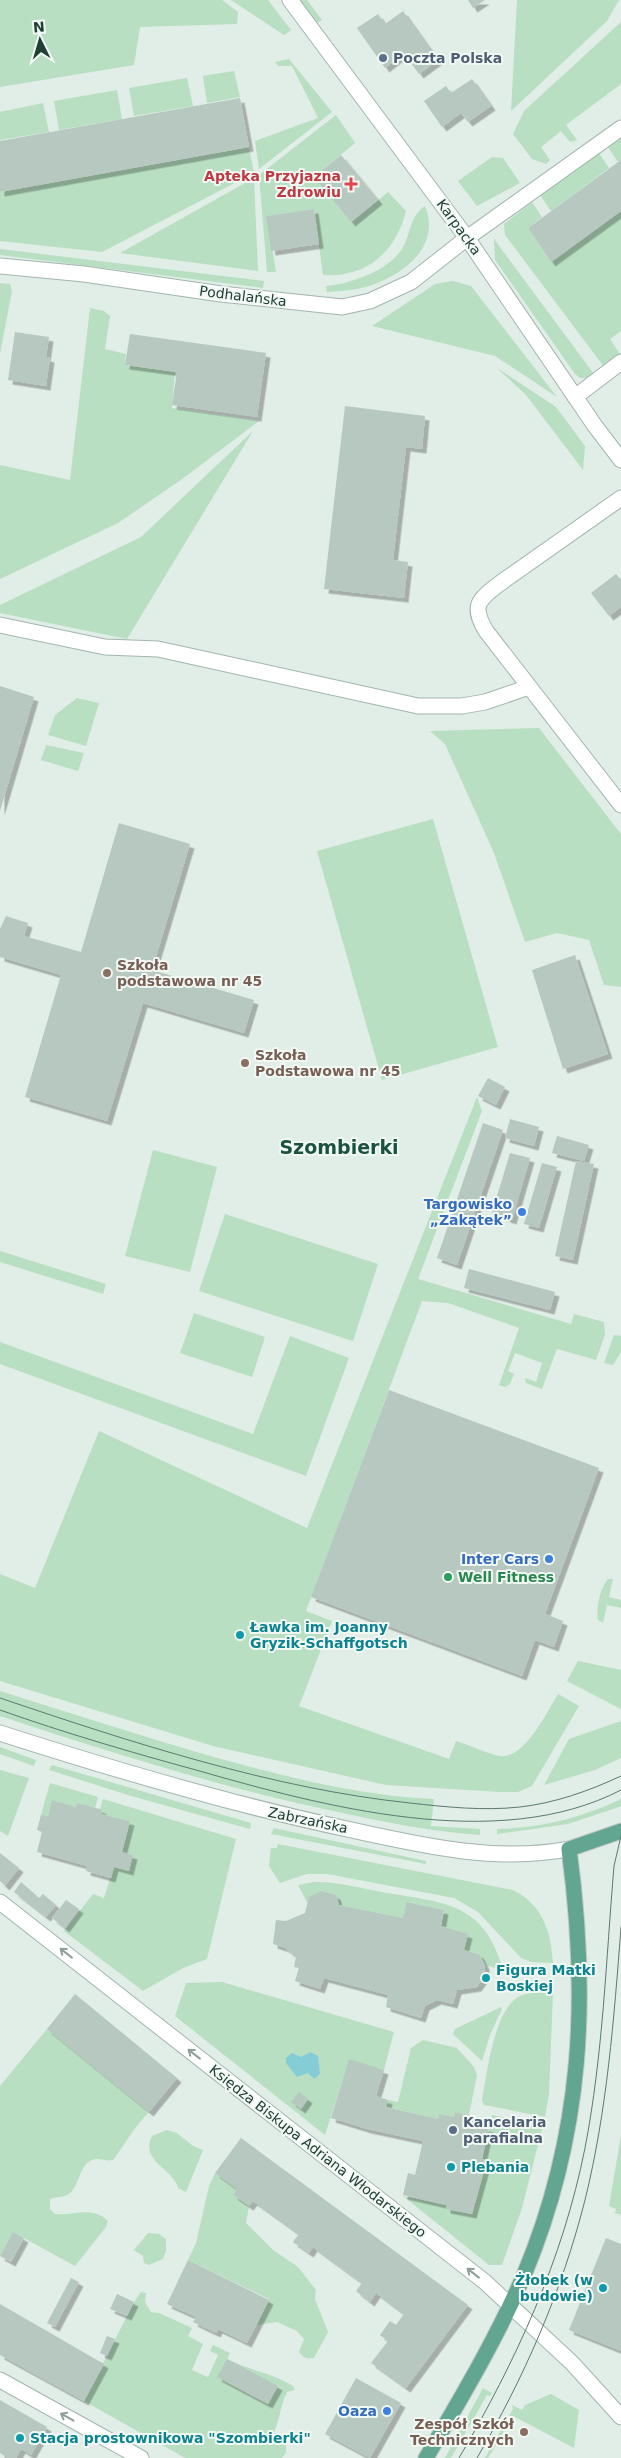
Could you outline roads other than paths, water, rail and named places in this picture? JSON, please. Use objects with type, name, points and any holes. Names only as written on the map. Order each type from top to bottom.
[{"type":"main road","name":"Zabrzańska","points":[[569,1849],[621,1831]]},
{"type":"main road","points":[[426,2458],[480,2365],[524,2274],[546,2213],[561,2158],[580,2044],[581,1977],[569,1849]]},
{"type":"street","name":"Karpacka","points":[[290,0],[468,238],[575,396],[621,460]]},
{"type":"street","name":"Podhalańska","points":[[0,266],[84,274],[222,294],[342,308],[370,301],[411,282],[468,238],[621,128]]},
{"type":"street","points":[[575,396],[621,362]]},
{"type":"street","points":[[621,498],[499,584],[479,602],[477,616],[483,627],[621,805]]},
{"type":"street","points":[[0,625],[105,647],[158,649],[418,706],[462,706],[485,702],[529,687]]},
{"type":"street","name":"Zabrzańska","points":[[0,1733],[98,1764],[268,1812],[417,1844],[471,1852],[505,1854],[551,1852],[569,1849]]},
{"type":"street","name":"Księdza Biskupa Adriana Włodarskiego","points":[[0,1902],[485,2282],[572,2363],[621,2417]]},
{"type":"street","points":[[0,2380],[140,2458]]},
{"type":"water","points":[[310,2052],[318,2056],[320,2074],[314,2079],[308,2073],[297,2077],[286,2063],[286,2058],[292,2053],[301,2057]]},
{"type":"tram line","points":[[0,1698],[203,1762],[307,1787],[410,1803],[478,1809],[520,1807],[572,1796],[621,1776]]},
{"type":"tram line","points":[[0,1710],[98,1742],[245,1784],[353,1809],[410,1818],[466,1821],[520,1819],[573,1809],[621,1790]]},
{"type":"tram line","points":[[459,2458],[500,2384],[535,2308],[564,2230],[576,2189],[585,2148],[596,2078],[614,1866],[621,1836]]},
{"type":"tram line","points":[[477,2458],[526,2365],[553,2301],[576,2234],[593,2166],[604,2099],[621,1927]]},
{"type":"place","name":"Poczta Polska","points":[[383,58]]},
{"type":"place","name":"Apteka Przyjazna Zdrowiu","points":[[351,184]]},
{"type":"place","name":"Szkoła podstawowa nr 45","points":[[107,973]]},
{"type":"place","name":"Szkoła Podstawowa nr 45","points":[[245,1063]]},
{"type":"place","name":"Targowisko „Zakątek”","points":[[522,1212]]},
{"type":"place","name":"Inter Cars","points":[[549,1559]]},
{"type":"place","name":"Well Fitness","points":[[448,1577]]},
{"type":"place","name":"Ławka im. Joanny Gryzik-Schaffgotsch","points":[[240,1635]]},
{"type":"place","name":"Figura Matki Boskiej","points":[[486,1978]]},
{"type":"place","name":"Kancelaria parafialna","points":[[453,2130]]},
{"type":"place","name":"Plebania","points":[[451,2167]]},
{"type":"place","name":"Żłobek (w budowie)","points":[[603,2288]]},
{"type":"place","name":"Oaza","points":[[387,2411]]},
{"type":"place","name":"Zespół Szkół Technicznych","points":[[524,2432]]},
{"type":"place","name":"Stacja prostownikowa \"Szombierki\"","points":[[20,2438]]},
{"type":"district","name":"Szombierki","points":[[339,1147]]}]
